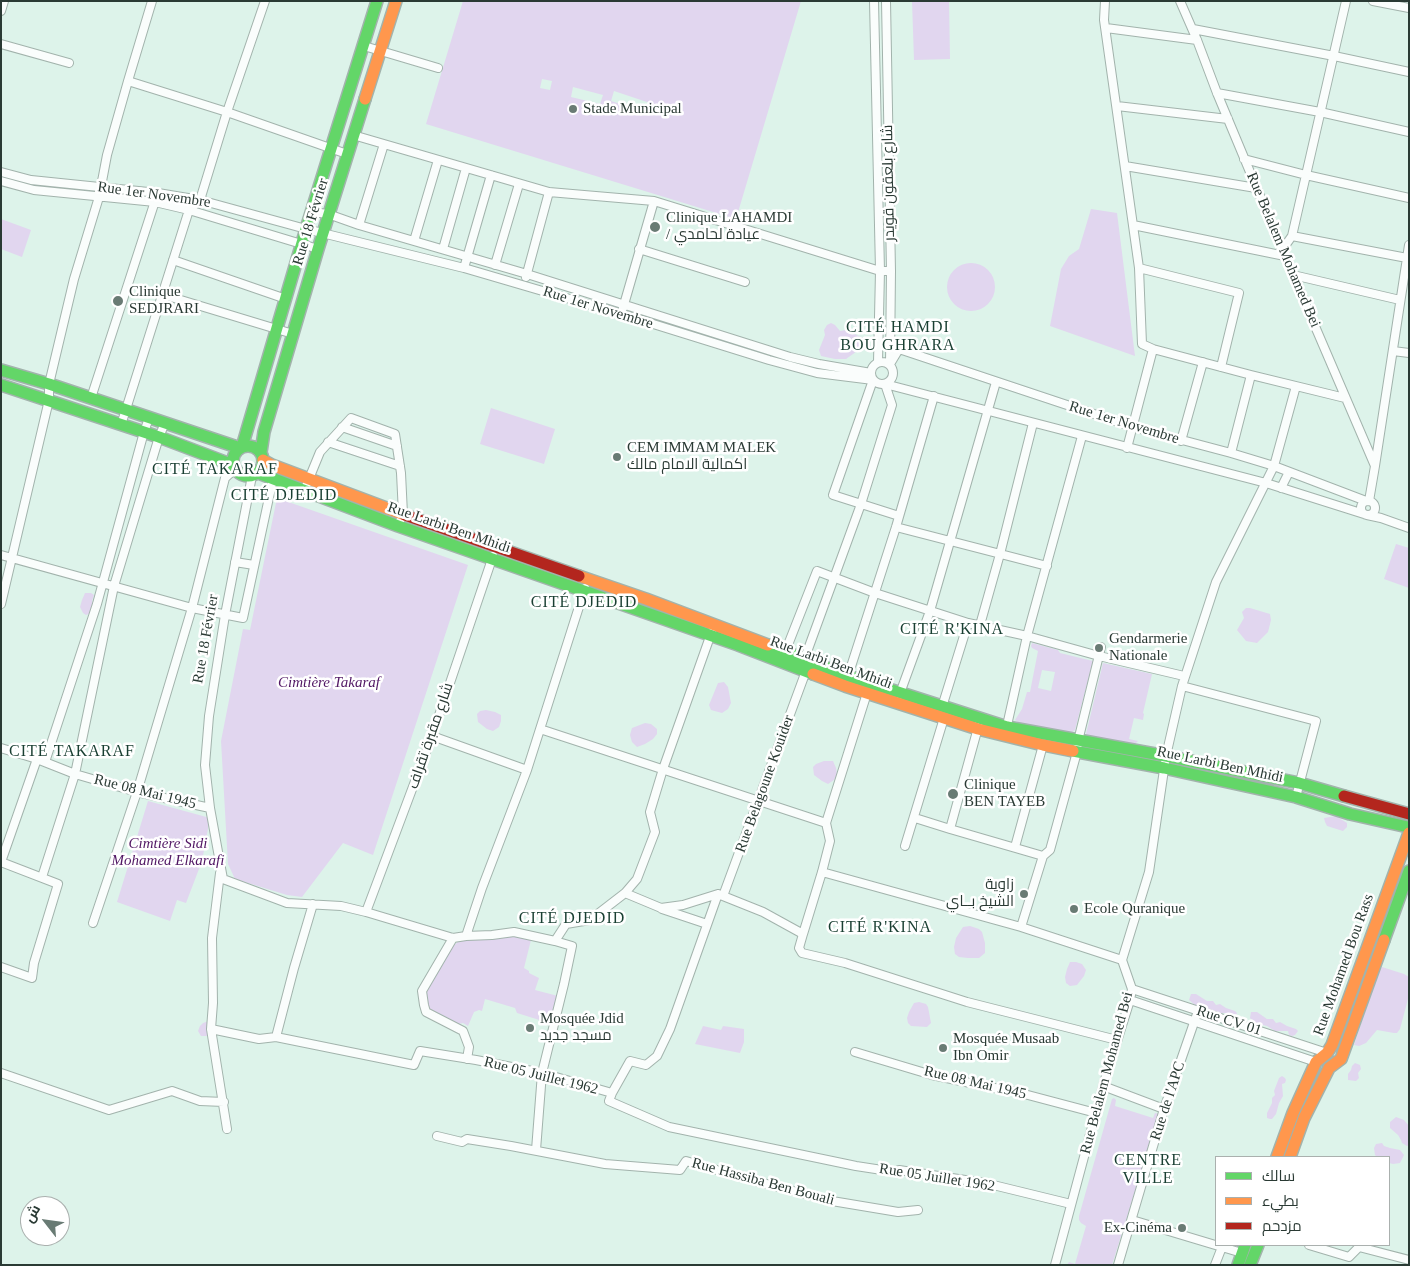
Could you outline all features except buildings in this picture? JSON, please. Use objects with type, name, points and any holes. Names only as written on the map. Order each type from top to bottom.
[{"type":"street","points":[[1,11],[4,1]]},
{"type":"street","points":[[1,604],[49,400],[49,384],[74,279],[99,196],[107,155],[128,80],[152,1]]},
{"type":"street","points":[[121,425],[172,260],[189,210],[200,200],[227,112],[265,1]]},
{"type":"street","name":"Rue 18 Février","points":[[241,448],[306,229],[377,1]]},
{"type":"street","name":"Rue 18 Février","points":[[262,456],[264,432],[328,214],[396,1]]},
{"type":"street","name":"شارع بلعقون قويدر","points":[[874,1],[880,271],[878,362]]},
{"type":"street","name":"شارع بلعقون قويدر","points":[[886,1],[891,271],[890,364]]},
{"type":"street","points":[[1105,1],[1104,20],[1139,268],[1142,344],[1251,375],[1345,398]]},
{"type":"street","name":"Rue Belalem Mohamed Bei","points":[[1180,1],[1256,188],[1375,466]]},
{"type":"street","points":[[1133,225],[1284,253],[1292,236],[1346,1]]},
{"type":"street","points":[[1373,1],[1409,8]]},
{"type":"street","points":[[874,14],[886,14]]},
{"type":"street","points":[[1106,28],[1197,40]]},
{"type":"street","points":[[1192,29],[1409,72]]},
{"type":"street","points":[[1,44],[69,63]]},
{"type":"street","points":[[364,46],[438,68]]},
{"type":"street","points":[[128,80],[347,154]]},
{"type":"street","points":[[1217,93],[1320,112],[1409,132]]},
{"type":"street","points":[[1116,106],[1228,119]]},
{"type":"street","points":[[876,110],[888,109]]},
{"type":"street","points":[[353,135],[550,192],[654,201],[880,271],[891,271]]},
{"type":"street","points":[[359,225],[384,144]]},
{"type":"street","points":[[1244,158],[1306,175],[1409,198]]},
{"type":"street","points":[[414,241],[438,160]]},
{"type":"street","points":[[1125,166],[1256,188]]},
{"type":"street","points":[[443,249],[466,168]]},
{"type":"street","name":"Rue 1er Novembre","points":[[1,172],[32,180],[100,186],[200,200],[306,229],[464,268],[817,373],[872,376]]},
{"type":"street","points":[[464,268],[491,175]]},
{"type":"street","name":"Rue 1er Novembre","points":[[1,181],[34,190],[155,202],[189,210],[318,249]]},
{"type":"street","points":[[495,265],[519,184]]},
{"type":"street","points":[[878,191],[889,190]]},
{"type":"street","points":[[524,286],[550,192]]},
{"type":"street","points":[[91,398],[158,193]]},
{"type":"street","points":[[621,314],[654,201]]},
{"type":"street","name":"Rue 1er Novembre","points":[[312,212],[328,214],[359,225],[576,288],[790,357],[872,376]]},
{"type":"street","points":[[1292,236],[1406,258]]},
{"type":"street","points":[[1370,502],[1361,507],[1365,515],[1374,513],[1370,502],[1409,245]]},
{"type":"street","points":[[639,249],[745,282]]},
{"type":"street","points":[[172,260],[286,299]]},
{"type":"street","points":[[1139,268],[1239,293],[1221,367]]},
{"type":"street","points":[[1293,275],[1400,300]]},
{"type":"street","points":[[573,300],[576,288]]},
{"type":"street","points":[[162,294],[293,334]]},
{"type":"street","points":[[1127,448],[1153,348]]},
{"type":"street","name":"Rue 1er Novembre","points":[[890,364],[899,349],[1133,428],[1274,466],[1370,502]]},
{"type":"street","points":[[1393,351],[1409,353]]},
{"type":"street","points":[[872,376],[876,383],[885,384],[893,377],[894,370],[890,364],[882,361],[873,366],[872,376],[833,495],[899,516]]},
{"type":"street","points":[[1181,441],[1203,362]]},
{"type":"street","points":[[817,373],[820,364]]},
{"type":"street","points":[[1,370],[49,384],[241,448],[250,446],[258,449],[262,456],[263,464],[255,474],[244,476],[234,467],[158,437],[1,385]]},
{"type":"street","points":[[1231,453],[1251,375]]},
{"type":"street","points":[[898,698],[930,611],[996,382]]},
{"type":"street","name":"Rue 1er Novembre","points":[[885,384],[1266,483],[1365,515],[1381,518]]},
{"type":"street","name":"Rue Belagoune Kouider","points":[[612,1093],[630,1061],[646,1065],[657,1056],[670,1029],[707,924],[759,801],[861,504],[892,404],[885,384]]},
{"type":"street","points":[[822,872],[1021,927],[1122,960],[1149,872],[1166,756],[1184,676],[1216,582],[1274,466],[1296,386]]},
{"type":"street","points":[[847,681],[896,527],[934,396]]},
{"type":"street","points":[[46,762],[97,604],[149,418]]},
{"type":"street","points":[[304,491],[320,452],[351,418],[396,434],[400,466],[402,514],[398,526]]},
{"type":"street","points":[[42,877],[75,774],[114,586],[158,437],[165,423]]},
{"type":"street","points":[[980,625],[1033,423]]},
{"type":"street","points":[[342,427],[397,446]]},
{"type":"street","points":[[1006,731],[1027,636],[1082,436]]},
{"type":"street","points":[[328,442],[400,466]]},
{"type":"street","points":[[93,923],[137,792],[192,608],[225,478],[234,467],[234,455],[241,448]]},
{"type":"street","name":"Rue Larbi Ben Mhidi","points":[[262,456],[272,465],[308,479],[646,600],[712,630],[783,656],[804,666],[898,698],[1006,731],[1296,797],[1350,814],[1409,828]]},
{"type":"street","points":[[1281,488],[1289,472]]},
{"type":"street","name":"Rue 18 Février","points":[[210,808],[205,765],[208,716],[235,562],[255,474]]},
{"type":"street","name":"Rue Larbi Ben Mhidi","points":[[255,474],[642,611],[712,630]]},
{"type":"street","points":[[1,556],[192,608],[243,618],[273,479]]},
{"type":"street","points":[[1370,502],[1381,518],[1409,528]]},
{"type":"street","points":[[896,527],[1047,566]]},
{"type":"street","name":"شارع مقبرة تقراف","points":[[366,912],[432,736],[496,547]]},
{"type":"street","points":[[235,562],[254,566]]},
{"type":"street","points":[[783,656],[817,571],[875,593],[968,622],[1100,652],[1184,676]]},
{"type":"street","points":[[466,936],[482,888],[527,770],[588,579]]},
{"type":"street","points":[[642,611],[646,600]]},
{"type":"street","points":[[905,846],[915,818],[968,622]]},
{"type":"street","points":[[555,941],[566,924],[590,920],[625,893],[637,879],[655,832],[650,812],[712,630]]},
{"type":"street","points":[[1021,927],[1043,856],[1050,850],[1078,746],[1100,652]]},
{"type":"street","name":"Rue Larbi Ben Mhidi","points":[[847,681],[867,693],[898,698]]},
{"type":"street","points":[[1182,686],[1316,721],[1296,797]]},
{"type":"street","points":[[867,693],[826,823],[830,841],[799,948],[802,953],[845,963],[967,1002],[1117,1040]]},
{"type":"street","points":[[950,829],[979,724]]},
{"type":"street","points":[[540,729],[826,823]]},
{"type":"street","name":"Rue Larbi Ben Mhidi","points":[[1006,731],[1043,746],[1078,746],[1166,756],[1299,783],[1409,814]]},
{"type":"street","points":[[432,736],[527,770]]},
{"type":"street","points":[[1015,847],[1043,746]]},
{"type":"street","name":"Rue 08 Mai 1945","points":[[1,748],[46,762],[75,774],[137,792],[210,808],[220,869]]},
{"type":"street","points":[[1,967],[32,978],[34,963],[58,884],[1,862],[37,759]]},
{"type":"street","points":[[915,818],[1043,856]]},
{"type":"street","points":[[1409,823],[1409,828]]},
{"type":"street","name":"Rue Mohamed Bou Rass","points":[[1277,1156],[1293,1113],[1316,1062],[1332,1045],[1409,833]]},
{"type":"street","points":[[220,869],[223,879],[287,903],[341,906],[453,938],[514,932],[572,946],[542,1073],[536,1150]]},
{"type":"street","points":[[220,869],[212,938],[213,1003],[211,1029],[227,1129]]},
{"type":"street","name":"Rue Mohamed Bou Rass","points":[[1341,1059],[1409,871]]},
{"type":"street","points":[[625,893],[660,908],[707,924]]},
{"type":"street","points":[[660,908],[683,905],[720,895],[762,912],[803,934]]},
{"type":"street","points":[[276,1037],[313,904]]},
{"type":"street","points":[[453,938],[422,991],[426,1012],[464,1031],[469,1047],[467,1059]]},
{"type":"street","name":"Rue Belalem Mohamed Bei","points":[[1055,1265],[1103,1086],[1130,1000],[1132,989],[1122,960]]},
{"type":"street","name":"Rue CV 01","points":[[1132,989],[1326,1053]]},
{"type":"street","name":"Rue CV 01","points":[[1130,1000],[1316,1062]]},
{"type":"street","name":"Rue de l'APC","points":[[1118,1265],[1164,1108],[1198,1011]]},
{"type":"street","name":"Rue 05 Juillet 1962","points":[[211,1029],[259,1039],[276,1037],[414,1065],[420,1051],[542,1073],[612,1093],[609,1101],[669,1128],[856,1166],[895,1172],[899,1170],[985,1183],[1071,1204]]},
{"type":"street","name":"Rue 08 Mai 1945","points":[[855,1052],[932,1075],[1009,1090],[1096,1112]]},
{"type":"street","points":[[1326,1053],[1341,1059]]},
{"type":"street","points":[[1290,1156],[1304,1118],[1329,1068],[1341,1059]]},
{"type":"street","points":[[1316,1062],[1329,1068]]},
{"type":"street","points":[[1,1073],[109,1110],[172,1091],[200,1100],[224,1102]]},
{"type":"street","points":[[1103,1086],[1164,1108]]},
{"type":"street","name":"Rue Hassiba Ben Bouali","points":[[437,1136],[462,1142],[467,1139],[536,1150],[605,1164],[680,1170],[686,1161],[832,1201],[898,1212],[918,1210]]},
{"type":"street","points":[[1132,1220],[1215,1244]]},
{"type":"street","points":[[1216,1265],[1222,1246],[1248,1255]]},
{"type":"street","points":[[1238,1265],[1257,1246]]},
{"type":"street","points":[[1311,1246],[1348,1261],[1359,1247],[1409,1260]]},
{"type":"green space","name":"Stade Municipal","points":[[463,1],[801,1],[736,219],[426,124]],"holes":[[[542,79],[552,81],[550,90],[540,88]],[[573,87],[603,95],[600,104],[571,97]],[[614,91],[650,103],[647,113],[611,101]]]},
{"type":"green space","points":[[912,1],[949,1],[950,59],[914,60]]},
{"type":"green space","points":[[1091,209],[1117,213],[1135,356],[1050,326],[1061,269],[1069,256],[1079,249]]},
{"type":"green space","points":[[1,219],[31,230],[22,257],[1,249]]},
{"type":"green space","points":[[971,263],[980,265],[988,270],[993,278],[995,287],[993,296],[988,304],[980,309],[971,311],[962,309],[954,304],[949,296],[947,287],[949,278],[954,270],[962,265]]},
{"type":"green space","points":[[831,323],[840,331],[846,330],[865,339],[860,349],[846,359],[821,356],[819,350],[825,335],[824,330]]},
{"type":"green space","points":[[491,408],[555,429],[544,464],[480,444]]},
{"type":"green space","name":"Cimtière Takaraf","points":[[277,498],[468,565],[373,855],[343,843],[302,897],[287,895],[235,879],[228,864],[221,741],[243,629],[250,630]]},
{"type":"green space","points":[[1396,544],[1409,548],[1409,588],[1384,579]]},
{"type":"green space","points":[[85,593],[94,595],[91,613],[86,615],[80,607]]},
{"type":"green space","points":[[1246,608],[1270,614],[1271,620],[1268,632],[1257,643],[1246,641],[1237,630],[1244,618],[1242,612]]},
{"type":"green space","points":[[1032,643],[1058,650],[1060,653],[1093,661],[1075,730],[1071,733],[1020,723],[1015,720],[1022,709],[1027,692],[1030,692],[1038,651],[1031,646]],"holes":[[[1042,670],[1055,672],[1051,691],[1038,688]]]},
{"type":"green space","points":[[1103,663],[1152,674],[1143,720],[1134,718],[1129,739],[1138,741],[1134,745],[1090,738],[1086,734]]},
{"type":"green space","points":[[724,682],[728,687],[731,703],[728,709],[722,713],[711,710],[709,705],[718,683]]},
{"type":"green space","points":[[486,710],[501,715],[499,727],[493,731],[478,722],[477,714],[480,711]]},
{"type":"green space","points":[[645,723],[651,724],[657,729],[657,734],[653,739],[637,747],[632,742],[630,735],[632,728]]},
{"type":"green space","points":[[824,761],[833,761],[836,768],[837,774],[834,780],[828,784],[814,775],[813,767]]},
{"type":"green space","name":"Cimtière Sidi Mohamed Elkarafi","points":[[148,801],[210,818],[202,861],[186,903],[177,900],[170,921],[117,902]]},
{"type":"green space","points":[[1336,816],[1347,823],[1347,827],[1343,831],[1327,826],[1325,822],[1324,818]]},
{"type":"green space","points":[[970,926],[982,932],[985,953],[979,958],[959,957],[955,954],[956,938],[963,927]]},
{"type":"green space","points":[[517,935],[531,940],[524,968],[539,978],[535,990],[558,996],[549,1023],[517,1013],[515,1008],[485,999],[482,1011],[474,1012],[468,1026],[463,1023],[458,1024],[428,1009],[426,994],[430,984],[452,947],[459,941]]},
{"type":"green space","points":[[1070,962],[1082,964],[1086,970],[1077,985],[1070,986],[1066,983],[1065,977]]},
{"type":"green space","points":[[1382,967],[1409,977],[1409,995],[1400,1029],[1397,1033],[1377,1030],[1366,1043],[1359,1046],[1354,1045],[1378,971]]},
{"type":"green space","points":[[1191,994],[1196,994],[1207,1001],[1213,1001],[1216,1005],[1220,1004],[1237,1013],[1235,1017],[1231,1018],[1228,1013],[1214,1013],[1206,1008],[1195,1005],[1189,1000]]},
{"type":"green space","points":[[914,1003],[926,1004],[928,1007],[931,1023],[927,1027],[911,1026],[908,1023],[909,1012]]},
{"type":"green space","points":[[1251,1012],[1257,1012],[1267,1019],[1273,1019],[1276,1023],[1280,1022],[1298,1031],[1292,1036],[1289,1035],[1288,1031],[1275,1031],[1267,1026],[1255,1023],[1250,1018]]},
{"type":"green space","points":[[209,1021],[208,1036],[201,1036],[198,1031],[200,1026]]},
{"type":"green space","points":[[703,1026],[721,1030],[723,1026],[744,1029],[744,1042],[740,1053],[695,1044]]},
{"type":"green space","points":[[1355,1063],[1360,1065],[1359,1078],[1356,1081],[1348,1080],[1348,1074]]},
{"type":"green space","points":[[1282,1076],[1286,1080],[1282,1084],[1283,1096],[1276,1114],[1270,1119],[1267,1118],[1267,1113],[1272,1103],[1272,1098],[1275,1095],[1274,1091],[1279,1078]]},
{"type":"green space","points":[[1112,1099],[1116,1100],[1115,1106],[1153,1118],[1155,1113],[1159,1114],[1112,1265],[1067,1265],[1069,1262],[1075,1264],[1086,1226],[1081,1223],[1079,1216]]},
{"type":"green space","points":[[1396,1117],[1404,1120],[1409,1126],[1409,1145],[1407,1146],[1402,1143],[1398,1135],[1390,1128],[1390,1122]]},
{"type":"green space","points":[[1382,1143],[1384,1146],[1400,1150],[1404,1155],[1400,1163],[1390,1163],[1390,1156],[1376,1156],[1374,1148],[1376,1144]]},
{"type":"traffic: fast","points":[[242,447],[306,229],[377,1]]},
{"type":"traffic: fast","points":[[261,452],[264,432],[365,99]]},
{"type":"traffic: fast","points":[[1,370],[49,384],[240,448]]},
{"type":"traffic: fast","points":[[1,385],[159,437],[233,465]]},
{"type":"traffic: fast","points":[[248,446],[259,450],[263,461],[259,472],[248,476],[237,472],[233,461],[237,450],[248,446]]},
{"type":"traffic: fast","points":[[258,473],[398,526],[738,645],[813,674]]},
{"type":"traffic: fast","points":[[768,645],[848,676],[1007,727],[1299,783],[1344,796]]},
{"type":"traffic: fast","points":[[1073,751],[1164,768],[1296,797],[1350,814],[1408,827]]},
{"type":"traffic: fast","points":[[1384,940],[1409,871]]},
{"type":"traffic: fast","points":[[1238,1265],[1245,1246]]},
{"type":"traffic: fast","points":[[1250,1265],[1258,1246]]},
{"type":"traffic: slow","points":[[365,99],[396,1]]},
{"type":"traffic: slow","points":[[263,460],[405,515]]},
{"type":"traffic: slow","points":[[579,576],[768,645]]},
{"type":"traffic: slow","points":[[813,674],[978,729],[1073,751]]},
{"type":"traffic: slow","points":[[1277,1156],[1293,1113],[1316,1062],[1327,1053],[1332,1045],[1409,833]]},
{"type":"traffic: slow","points":[[1290,1156],[1304,1118],[1329,1068],[1341,1059],[1384,940]]},
{"type":"traffic: jam","points":[[405,515],[579,576]]},
{"type":"traffic: jam","points":[[1344,796],[1409,814]]},
{"type":"place","name":"Stade Municipal","points":[[573,109]]},
{"type":"place","name":"Clinique LAHAMDI / عيادة لحامدي","points":[[655,227]]},
{"type":"place","name":"Clinique SEDJRARI","points":[[118,301]]},
{"type":"place","name":"CEM IMMAM MALEK اكمالية الامام مالك","points":[[617,457]]},
{"type":"place","name":"Gendarmerie Nationale","points":[[1099,648]]},
{"type":"place","name":"Clinique BEN TAYEB","points":[[953,794]]},
{"type":"place","name":"زاوية الشيخ بــاي","points":[[1024,894]]},
{"type":"place","name":"Ecole Quranique","points":[[1074,909]]},
{"type":"place","name":"Mosquée Jdid مسجد جديد","points":[[530,1028]]},
{"type":"place","name":"Mosquée Musaab Ibn Omir","points":[[943,1048]]},
{"type":"place","name":"Ex-Cinéma","points":[[1182,1228]]},
{"type":"district","name":"CITÉ HAMDI BOU GHRARA","points":[[898,337]]},
{"type":"district","name":"CITÉ TAKARAF","points":[[215,470]]},
{"type":"district","name":"CITÉ DJEDID","points":[[284,496]]},
{"type":"district","name":"CITÉ DJEDID","points":[[584,603]]},
{"type":"district","name":"CITÉ R'KINA","points":[[952,630]]},
{"type":"district","name":"CITÉ TAKARAF","points":[[72,752]]},
{"type":"district","name":"CITÉ DJEDID","points":[[572,919]]},
{"type":"district","name":"CITÉ R'KINA","points":[[880,928]]},
{"type":"district","name":"CENTRE VILLE","points":[[1148,1170]]}]
